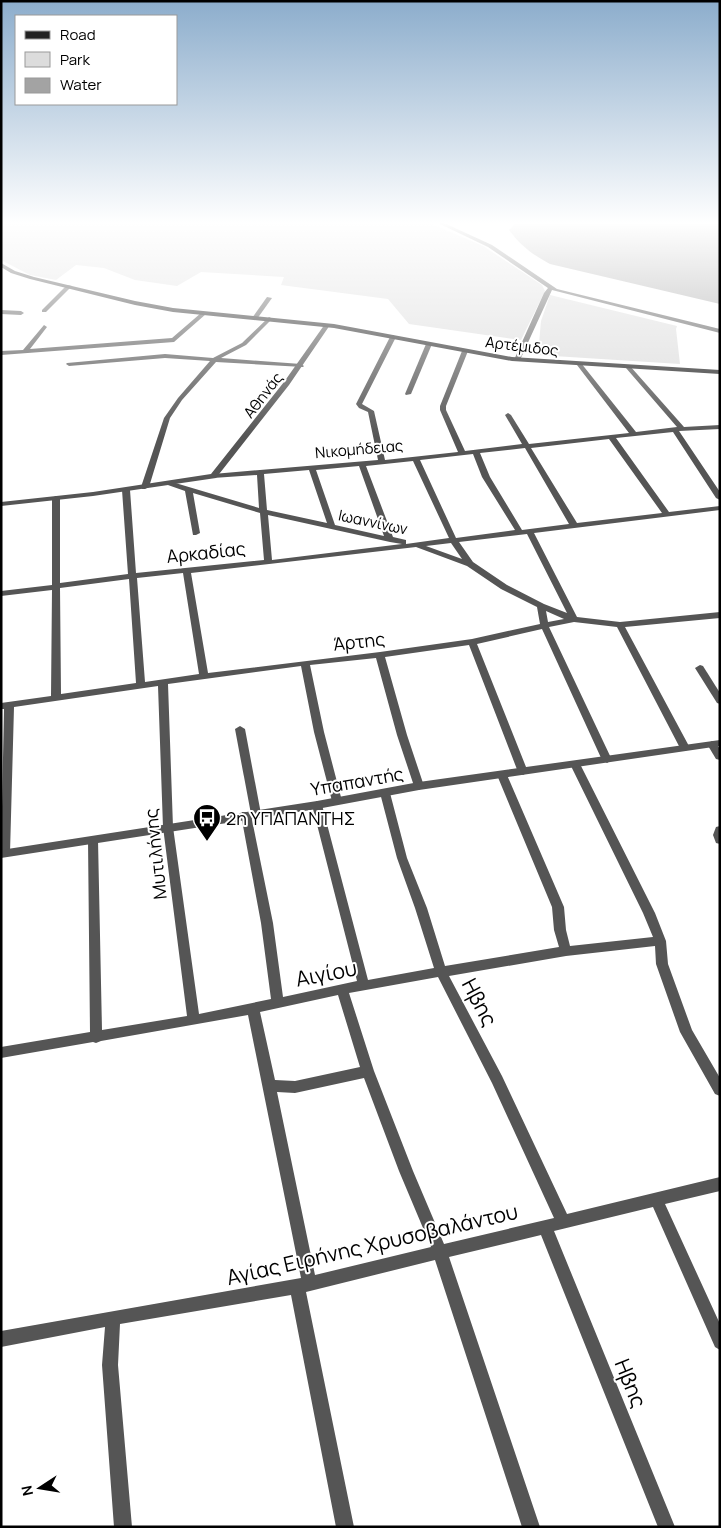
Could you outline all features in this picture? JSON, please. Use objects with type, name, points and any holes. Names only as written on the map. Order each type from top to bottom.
[{"type":"main road","name":"Αρτέμιδος","points":[[101,294],[135,303],[203,314],[327,325],[518,360],[720,372]]},
{"type":"street","points":[[44,311],[61,294]]},
{"type":"street","points":[[518,360],[546,294]]},
{"type":"street","points":[[575,294],[720,332]]},
{"type":"street","points":[[255,318],[269,298]]},
{"type":"street","points":[[1,312],[21,313]]},
{"type":"street","points":[[1,353],[178,339],[203,314]]},
{"type":"street","points":[[145,487],[167,418],[180,400],[215,359],[244,344],[269,320]]},
{"type":"street","name":"Αθηνάς","points":[[213,476],[301,366],[327,325]]},
{"type":"street","points":[[24,352],[44,327]]},
{"type":"street","points":[[382,462],[371,411],[359,404],[393,337]]},
{"type":"street","points":[[408,394],[429,344]]},
{"type":"street","points":[[462,452],[443,410],[465,351]]},
{"type":"street","points":[[68,364],[164,356],[301,366]]},
{"type":"street","points":[[579,364],[634,434]]},
{"type":"street","points":[[628,367],[679,430],[720,498]]},
{"type":"street","points":[[508,415],[574,525]]},
{"type":"street","name":"Νικομήδειας","points":[[1,504],[126,490],[213,476],[382,462],[634,434],[720,427]]},
{"type":"street","points":[[611,437],[667,514]]},
{"type":"street","points":[[476,452],[486,476],[520,532]]},
{"type":"street","points":[[414,458],[454,540],[470,564]]},
{"type":"street","points":[[361,463],[390,540]]},
{"type":"street","points":[[312,467],[332,527]]},
{"type":"street","points":[[260,472],[268,562]]},
{"type":"street","name":"Ιωαννίνων","points":[[169,484],[262,511],[414,544],[470,564],[504,587],[540,606],[574,619]]},
{"type":"street","points":[[126,490],[141,686]]},
{"type":"street","points":[[189,490],[196,533]]},
{"type":"street","points":[[56,498],[58,585],[56,698]]},
{"type":"street","points":[[414,544],[720,508]]},
{"type":"street","points":[[529,530],[574,619]]},
{"type":"street","name":"Αρκαδίας","points":[[1,594],[58,585],[414,544]]},
{"type":"street","points":[[187,571],[204,676]]},
{"type":"street","points":[[540,606],[546,627],[607,760]]},
{"type":"street","name":"Άρτης","points":[[5,706],[204,676],[472,642],[546,627],[574,619],[620,625],[720,615]]},
{"type":"street","points":[[620,625],[685,748]]},
{"type":"street","points":[[472,642],[523,772]]},
{"type":"street","points":[[380,655],[402,735],[420,786]]},
{"type":"street","points":[[305,663],[319,732],[337,801]]},
{"type":"street","points":[[700,668],[720,701]]},
{"type":"street","name":"Μυτιλήνης","points":[[163,683],[168,827],[194,1020]]},
{"type":"street","points":[[3,854],[5,706]]},
{"type":"street","points":[[240,729],[278,1003]]},
{"type":"street","points":[[716,744],[720,757]]},
{"type":"street","name":"Υπαπαντής","points":[[3,854],[316,805],[420,786],[716,744]]},
{"type":"street","points":[[576,764],[660,941],[662,964],[686,1032],[720,1090]]},
{"type":"street","points":[[502,775],[558,907],[560,930],[566,951]]},
{"type":"street","name":"Ηβης","points":[[385,793],[402,858],[421,908],[441,972],[497,1080],[563,1222]]},
{"type":"street","points":[[316,805],[364,986]]},
{"type":"street","points":[[720,830],[718,835],[720,840]]},
{"type":"street","points":[[93,840],[97,992],[96,1038]]},
{"type":"street","name":"Αιγίου","points":[[1,1052],[96,1038],[253,1009],[342,989],[441,972],[566,951],[660,941]]},
{"type":"street","points":[[342,989],[368,1071],[440,1252],[531,1527]]},
{"type":"street","points":[[253,1009],[271,1086],[344,1527]]},
{"type":"street","points":[[271,1086],[295,1087],[368,1071]]},
{"type":"street","name":"Αγίας Ειρήνης Χρυσοβαλάντου","points":[[1,1339],[303,1286],[720,1184]]},
{"type":"street","points":[[656,1199],[720,1342]]},
{"type":"street","name":"Ηβης","points":[[545,1227],[667,1527]]},
{"type":"street","points":[[113,1318],[110,1365],[123,1527]]},
{"type":"green space","points":[[352,294],[543,294],[521,340],[409,324],[388,299]]},
{"type":"green space","points":[[550,295],[677,326],[680,364],[538,355],[541,321]]},
{"type":"water","points":[[679,294],[720,294],[720,304]]},
{"type":"place","name":"2η ΥΠΑΠΑΝΤΗΣ","points":[[207,842]]}]
